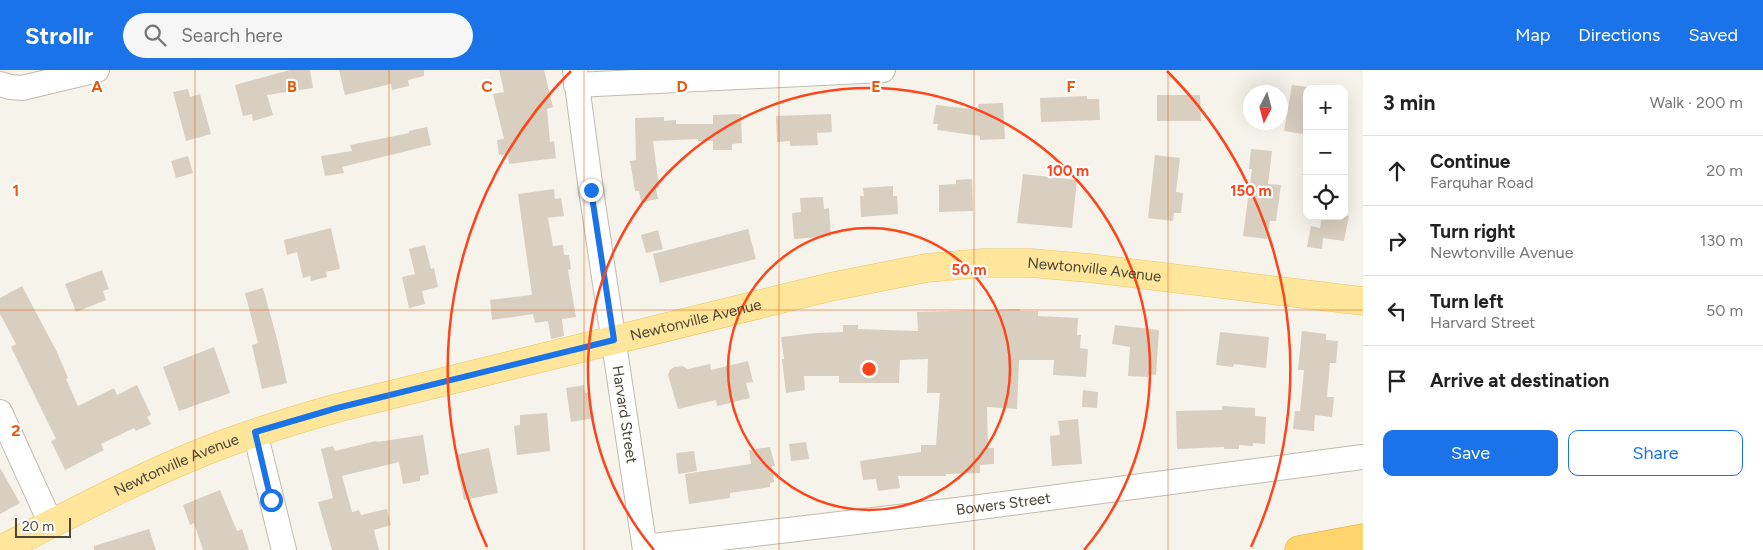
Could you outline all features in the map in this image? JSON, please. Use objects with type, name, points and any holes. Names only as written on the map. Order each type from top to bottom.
[{"type":"highway","points":[[1299,550],[1363,538]]},
{"type":"main road","name":"Newtonville Avenue","points":[[0,550],[178,462],[255,432],[337,408],[830,287],[926,268],[983,263],[1031,263],[1089,268],[1363,301]]},
{"type":"street","points":[[0,84],[22,88],[97,70]]},
{"type":"street","points":[[576,77],[884,70]]},
{"type":"street","name":"Harvard Street","points":[[576,77],[645,549]]},
{"type":"street","points":[[0,412],[51,524]]},
{"type":"street","points":[[255,432],[284,550]]},
{"type":"street","name":"Bowers Street","points":[[645,549],[1363,456]]},
{"type":"building","points":[[290,70],[310,70],[313,88],[267,95],[273,115],[253,121],[252,114],[243,116],[235,85]]},
{"type":"building","points":[[339,70],[424,70],[424,76],[408,80],[409,86],[392,90],[391,84],[345,95]]},
{"type":"building","points":[[499,70],[544,70],[553,107],[547,109],[550,142],[554,141],[556,158],[509,164],[508,154],[499,155],[497,140],[504,139],[493,94],[504,92]]},
{"type":"building","points":[[1292,85],[1303,86],[1303,134],[1284,131],[1288,130],[1288,108]]},
{"type":"building","points":[[188,89],[190,97],[200,94],[211,134],[186,141],[173,92]]},
{"type":"building","points":[[1157,95],[1200,95],[1201,121],[1157,121]]},
{"type":"building","points":[[1087,96],[1087,99],[1099,99],[1100,120],[1041,122],[1040,98]]},
{"type":"building","points":[[1003,103],[1005,139],[980,140],[980,136],[937,130],[938,124],[933,124],[936,105],[979,110],[978,104]]},
{"type":"building","points":[[741,114],[742,143],[732,144],[732,150],[713,150],[713,141],[698,141],[698,139],[653,141],[659,187],[656,188],[658,199],[641,202],[639,191],[635,191],[630,161],[636,160],[635,118],[664,117],[664,121],[676,120],[676,124],[713,124],[713,115]]},
{"type":"building","points":[[831,114],[832,132],[817,133],[818,145],[790,146],[790,141],[777,142],[776,116]]},
{"type":"building","points":[[427,127],[431,145],[342,167],[344,173],[325,176],[321,156],[352,151],[350,145],[409,133],[409,131]]},
{"type":"building","points":[[1251,149],[1272,151],[1268,184],[1281,185],[1276,221],[1270,221],[1267,239],[1243,236],[1252,169],[1249,169]]},
{"type":"building","points":[[1155,155],[1180,158],[1176,192],[1183,193],[1181,213],[1174,213],[1173,221],[1148,218]]},
{"type":"building","points":[[188,156],[193,173],[176,178],[171,161]]},
{"type":"building","points":[[1023,174],[1077,180],[1072,228],[1017,223]]},
{"type":"building","points":[[972,179],[973,211],[939,212],[939,185],[956,184],[956,180]]},
{"type":"building","points":[[893,186],[893,196],[897,196],[898,214],[861,217],[860,196],[864,196],[863,188]]},
{"type":"building","points":[[554,189],[555,199],[561,198],[564,216],[548,218],[553,246],[563,245],[564,255],[569,255],[571,269],[568,270],[576,317],[562,319],[564,336],[551,339],[548,321],[535,323],[533,314],[492,320],[490,300],[532,295],[518,194]]},
{"type":"building","points":[[823,197],[824,209],[829,208],[831,236],[794,239],[792,213],[801,212],[800,198]]},
{"type":"building","points":[[1349,216],[1344,241],[1323,238],[1322,249],[1307,247],[1311,226],[1320,228],[1321,220],[1348,220]]},
{"type":"building","points":[[331,228],[340,269],[326,272],[327,277],[311,281],[310,276],[303,278],[297,252],[287,255],[284,240]]},
{"type":"building","points":[[748,229],[756,259],[660,283],[653,254]]},
{"type":"building","points":[[658,230],[663,249],[646,253],[641,235]]},
{"type":"building","points":[[425,245],[431,269],[434,268],[438,287],[422,291],[425,304],[409,308],[402,277],[415,274],[409,249]]},
{"type":"building","points":[[102,270],[109,289],[103,291],[106,300],[76,312],[65,284]]},
{"type":"building","points":[[22,286],[57,352],[78,406],[114,388],[117,395],[137,385],[151,415],[147,417],[151,424],[136,431],[134,428],[101,444],[104,450],[65,470],[51,441],[56,439],[11,347],[16,344],[0,314],[0,298]]},
{"type":"building","points":[[263,288],[287,383],[262,389],[252,345],[258,343],[245,293]]},
{"type":"building","points":[[1020,309],[1020,311],[1038,311],[1038,316],[1078,318],[1077,335],[1081,335],[1080,348],[1088,349],[1086,377],[1053,375],[1054,360],[1019,360],[1017,409],[987,407],[988,448],[994,448],[994,464],[980,465],[980,473],[946,474],[946,476],[898,476],[900,488],[878,491],[876,479],[863,480],[860,461],[921,452],[921,445],[936,445],[940,393],[927,393],[928,359],[900,360],[899,383],[839,383],[839,376],[804,376],[805,390],[786,393],[781,337],[843,332],[843,325],[858,325],[858,329],[918,331],[917,312]]},
{"type":"building","points":[[1115,325],[1159,330],[1156,375],[1148,374],[1148,377],[1128,376],[1130,347],[1112,344]]},
{"type":"building","points":[[1302,331],[1326,334],[1326,340],[1338,341],[1336,363],[1330,363],[1327,397],[1334,397],[1332,417],[1315,415],[1314,431],[1293,429],[1295,411],[1300,411],[1304,370],[1298,370]]},
{"type":"building","points":[[1220,332],[1269,337],[1266,368],[1234,364],[1233,367],[1216,365]]},
{"type":"building","points":[[214,347],[230,393],[179,411],[163,367]]},
{"type":"building","points":[[748,361],[753,382],[746,383],[750,398],[717,406],[716,400],[678,409],[668,375],[674,367],[682,366],[688,369],[710,364],[711,370]]},
{"type":"building","points":[[584,385],[585,393],[589,392],[594,418],[571,422],[566,388]]},
{"type":"building","points":[[1083,390],[1098,392],[1097,408],[1082,407]]},
{"type":"building","points":[[1222,406],[1255,408],[1255,416],[1266,417],[1265,444],[1253,443],[1253,446],[1239,445],[1239,449],[1224,449],[1224,447],[1177,449],[1176,411],[1222,410]]},
{"type":"building","points":[[547,413],[550,451],[517,455],[514,426],[520,425],[520,415]]},
{"type":"building","points":[[1078,419],[1082,464],[1052,466],[1050,436],[1060,435],[1058,421]]},
{"type":"building","points":[[423,435],[429,474],[420,476],[420,481],[403,484],[399,462],[342,476],[352,512],[359,510],[361,515],[387,509],[391,525],[374,530],[379,550],[332,550],[318,502],[333,498],[321,449],[333,446],[335,451],[376,441]]},
{"type":"building","points":[[806,442],[809,459],[791,461],[789,444]]},
{"type":"building","points":[[770,447],[775,466],[772,466],[774,482],[770,483],[770,487],[730,493],[730,498],[689,504],[685,474],[751,464],[749,450]]},
{"type":"building","points":[[489,448],[498,493],[464,500],[455,455]]},
{"type":"building","points":[[694,451],[697,471],[678,474],[676,453]]},
{"type":"building","points":[[0,468],[20,503],[0,514]]},
{"type":"building","points":[[220,490],[237,531],[242,529],[249,550],[203,550],[194,523],[190,525],[183,505]]},
{"type":"building","points":[[149,529],[156,550],[94,550],[94,546]]},
{"type":"route","points":[[271,500],[255,432],[337,408],[614,340],[591,190]]}]
